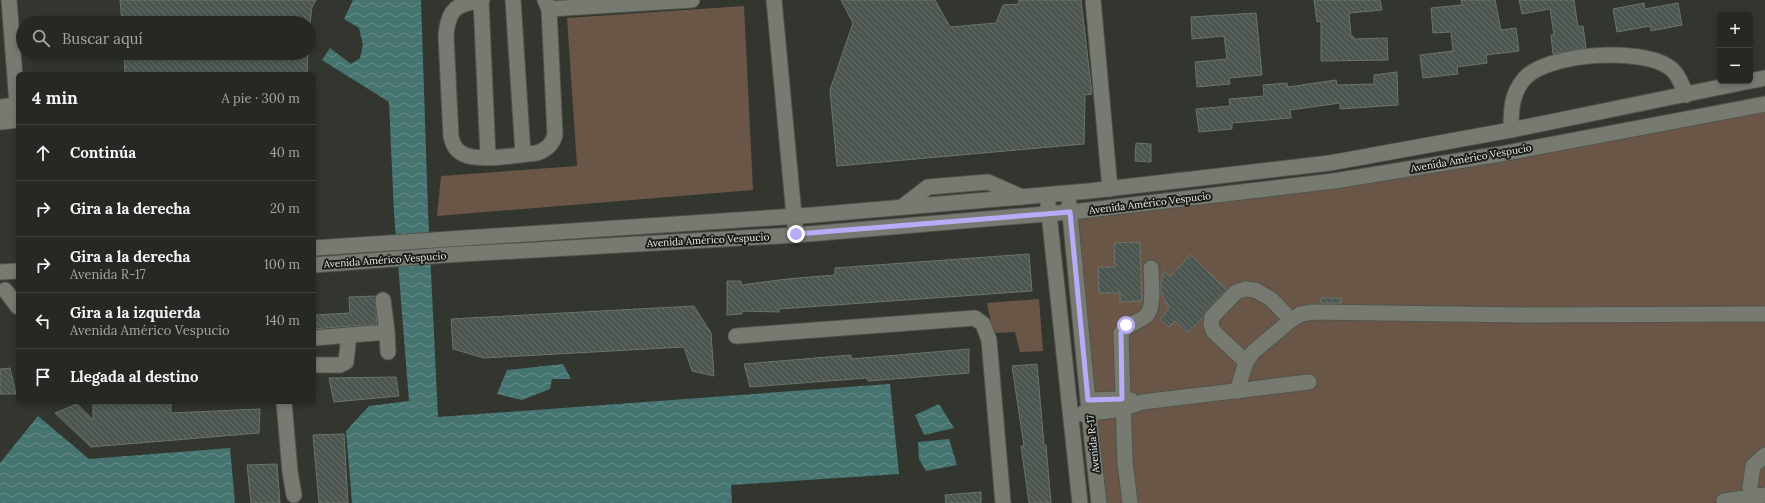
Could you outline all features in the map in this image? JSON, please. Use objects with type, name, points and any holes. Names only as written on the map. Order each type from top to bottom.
[{"type":"street","points":[[10,0],[16,95]]},
{"type":"street","points":[[488,157],[481,0],[465,2],[454,9],[448,20],[446,36],[451,137],[454,146],[461,154],[473,158],[488,157],[537,153],[546,149],[553,143],[555,135],[547,4],[692,0]]},
{"type":"street","points":[[512,0],[523,154]]},
{"type":"street","points":[[774,0],[796,234]]},
{"type":"street","points":[[1093,0],[1110,189]]},
{"type":"street","points":[[1511,130],[1512,105],[1516,91],[1524,79],[1535,69],[1568,60],[1609,54],[1626,54],[1661,63],[1669,67],[1676,74],[1686,95]]},
{"type":"street","name":"Avenida Américo Vespucio","points":[[1753,80],[1765,78]]},
{"type":"street","name":"Avenida Américo Vespucio","points":[[316,248],[794,217],[1110,189],[1330,163],[1511,130],[1736,84]]},
{"type":"street","name":"Avenida Américo Vespucio","points":[[316,265],[445,255],[796,234],[1070,212],[1334,181],[1501,154],[1765,104]]},
{"type":"street","points":[[0,107],[16,111]]},
{"type":"street","points":[[0,122],[16,120]]},
{"type":"street","name":"Avenida R-17","points":[[1068,193],[1099,503]]},
{"type":"street","name":"Avenida R-17","points":[[1047,195],[1080,503]]},
{"type":"street","points":[[1130,503],[1125,462],[1122,404],[1121,333],[1126,325],[1146,316],[1152,310],[1151,268]]},
{"type":"street","points":[[0,272],[16,271]]},
{"type":"street","points":[[8,289],[16,303]]},
{"type":"street","points":[[1246,362],[1213,331],[1211,324],[1212,317],[1236,292],[1244,289],[1254,290],[1271,299],[1291,320]]},
{"type":"street","points":[[383,300],[388,352]]},
{"type":"street","points":[[1237,391],[1246,362],[1253,352],[1291,320],[1301,314],[1313,312],[1515,315],[1765,314]]},
{"type":"street","points":[[736,336],[975,318],[983,324],[989,340],[1003,503]]},
{"type":"street","points":[[316,338],[387,332]]},
{"type":"street","points":[[316,365],[340,365],[346,362],[348,336]]},
{"type":"street","points":[[1070,414],[1089,406],[1142,402],[1309,382]]},
{"type":"street","points":[[284,404],[290,472],[294,495]]},
{"type":"street","points":[[1750,487],[1752,466],[1765,455]]},
{"type":"street","points":[[1724,501],[1765,495]]},
{"type":"shaded area","points":[[744,6],[753,190],[437,216],[441,176],[577,166],[567,18]]},
{"type":"shaded area","points":[[1765,104],[1765,495],[1712,503],[1100,503],[1070,212],[1334,181]]},
{"type":"shaded area","points":[[1039,299],[1043,351],[1020,352],[1015,332],[993,333],[987,303]]},
{"type":"water","points":[[353,0],[421,0],[428,211],[438,417],[890,384],[899,474],[731,485],[732,503],[352,503],[346,431],[369,406],[409,401],[394,213],[389,102],[322,60],[330,48],[351,64],[360,58],[363,45],[359,28],[344,19]]},
{"type":"water","points":[[563,364],[571,379],[552,379],[550,389],[522,400],[497,394],[507,370]]},
{"type":"water","points":[[939,404],[954,428],[924,435],[915,415]]},
{"type":"water","points":[[38,416],[89,459],[230,448],[235,503],[0,503],[0,463]]},
{"type":"water","points":[[949,439],[957,465],[926,471],[919,459],[918,442]]},
{"type":"building","points":[[120,0],[316,0],[312,7],[311,16],[121,16]]},
{"type":"building","points":[[841,0],[935,0],[950,27],[996,23],[1003,5],[1018,4],[1019,0],[1081,0],[1092,94],[1085,95],[1084,144],[837,166],[830,90],[853,23]]},
{"type":"building","points":[[1314,0],[1380,0],[1382,10],[1349,13],[1351,36],[1353,36],[1354,39],[1387,38],[1388,60],[1321,61],[1321,21],[1317,22]]},
{"type":"building","points":[[1461,0],[1495,0],[1501,30],[1516,28],[1519,51],[1486,55],[1487,63],[1457,67],[1458,74],[1423,78],[1420,55],[1453,51],[1451,32],[1433,33],[1431,8],[1462,5]]},
{"type":"building","points":[[1519,0],[1574,0],[1578,27],[1583,26],[1586,48],[1553,54],[1551,35],[1554,35],[1550,9],[1522,14]]},
{"type":"building","points":[[1644,3],[1645,9],[1678,3],[1682,25],[1651,31],[1650,26],[1617,32],[1613,9]]},
{"type":"building","points":[[1256,13],[1262,75],[1229,78],[1230,84],[1197,87],[1195,62],[1227,59],[1224,36],[1192,39],[1191,17]]},
{"type":"building","points":[[124,60],[308,60],[307,72],[125,72]]},
{"type":"building","points":[[1397,72],[1398,105],[1340,109],[1340,103],[1290,110],[1291,118],[1232,123],[1232,129],[1199,132],[1196,109],[1230,106],[1229,99],[1264,96],[1263,85],[1287,83],[1288,87],[1336,80],[1337,85],[1374,84],[1374,75]]},
{"type":"building","points":[[1136,143],[1151,144],[1151,162],[1135,161]]},
{"type":"building","points":[[1140,242],[1142,301],[1120,302],[1120,293],[1099,293],[1098,267],[1115,267],[1114,243]]},
{"type":"building","points":[[1029,254],[1032,291],[779,309],[779,312],[742,311],[742,314],[727,315],[727,281],[741,281],[741,285],[835,275],[835,268]]},
{"type":"building","points":[[1190,255],[1227,289],[1188,333],[1175,321],[1169,327],[1160,319],[1169,308],[1161,293],[1161,282],[1164,271],[1170,277]]},
{"type":"building","points":[[375,296],[377,324],[316,329],[316,315],[350,313],[349,297]]},
{"type":"building","points":[[1321,298],[1341,298],[1341,303],[1321,303]]},
{"type":"building","points":[[694,306],[711,333],[714,376],[692,371],[684,347],[484,358],[453,349],[451,319]]},
{"type":"building","points":[[969,349],[969,373],[868,381],[867,378],[750,387],[744,364],[851,355],[851,359]]},
{"type":"building","points":[[1037,364],[1051,503],[1029,503],[1021,446],[1024,446],[1012,366]]},
{"type":"building","points":[[10,368],[16,394],[0,394],[0,369]]},
{"type":"building","points":[[396,377],[399,396],[334,402],[329,378]]},
{"type":"building","points":[[77,404],[93,420],[93,404],[171,404],[171,413],[260,409],[259,433],[91,447],[55,413]]},
{"type":"building","points":[[344,434],[348,503],[319,503],[313,435]]},
{"type":"building","points":[[277,464],[280,503],[251,503],[247,465]]},
{"type":"building","points":[[981,492],[981,503],[946,503],[945,495]]},
{"type":"route","points":[[796,234],[1070,212],[1088,400],[1122,399],[1121,333],[1126,325]]}]
